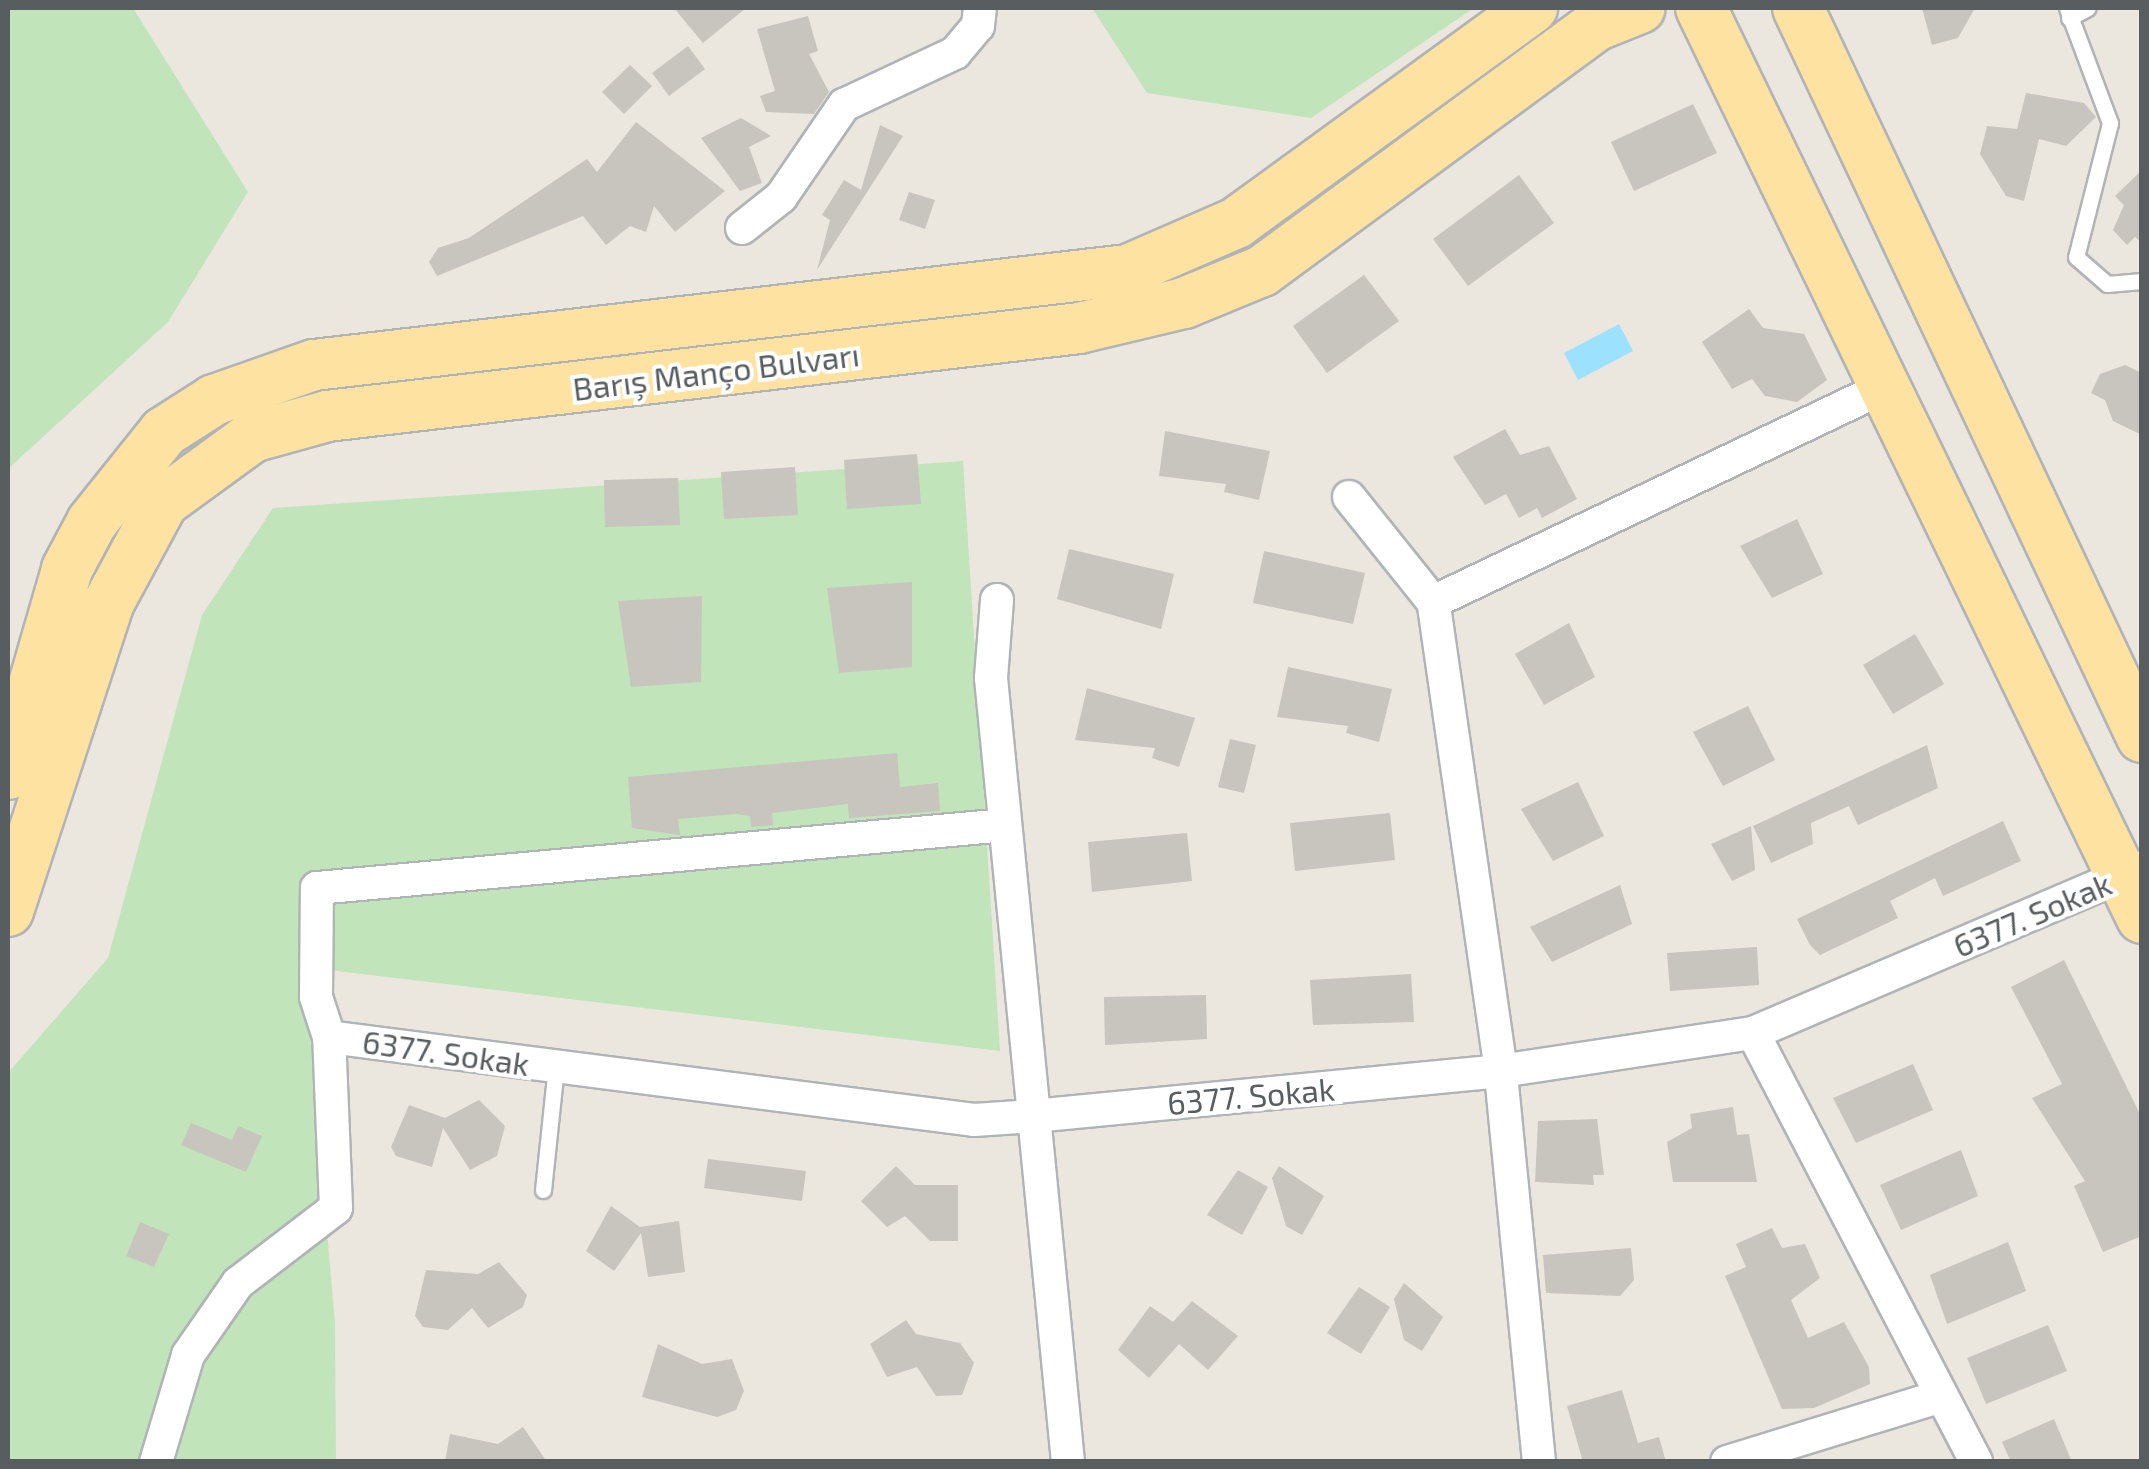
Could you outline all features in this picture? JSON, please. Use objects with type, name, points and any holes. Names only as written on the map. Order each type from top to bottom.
[{"type":"main road","name":"Barış Manço Bulvarı","points":[[8,774],[67,569],[92,522],[164,432],[214,400],[314,365],[1128,270],[1236,223],[1532,8]]},
{"type":"main road","name":"Barış Manço Bulvarı","points":[[8,911],[109,602],[163,502],[252,437],[327,416],[1079,328],[1184,303],[1262,271],[1595,26],[1640,8]]},
{"type":"main road","points":[[1701,8],[1891,384],[2135,887]]},
{"type":"main road","points":[[1798,8],[2142,737]]},
{"type":"street","points":[[742,228],[781,197],[844,105],[954,53],[978,26],[980,8]]},
{"type":"street","points":[[1434,602],[1891,384]]},
{"type":"street","points":[[1349,497],[1434,602],[1501,1071],[1539,1462]]},
{"type":"street","points":[[997,600],[991,678],[1068,1462]]},
{"type":"street","points":[[156,1462],[188,1355],[238,1283],[336,1208],[329,1037],[316,997],[317,888],[1005,824]]},
{"type":"street","name":"6377. Sokak","points":[[329,1037],[974,1120],[1034,1116],[1501,1071],[1754,1033],[2135,887]]},
{"type":"street","points":[[1754,1033],[1976,1462]]},
{"type":"street","points":[[1727,1462],[1941,1396]]},
{"type":"lane","points":[[2088,8],[2068,12],[2110,123],[2076,257],[2106,284],[2142,281]]},
{"type":"lane","points":[[543,1190],[556,1067]]},
{"type":"green space","points":[[8,8],[133,8],[248,192],[168,322],[8,469]]},
{"type":"green space","points":[[1092,8],[1474,8],[1311,118],[1147,93]]},
{"type":"green space","points":[[963,461],[1000,1051],[304,967],[335,1323],[336,1461],[8,1462],[8,1073],[108,958],[202,615],[273,508]]},
{"type":"water","points":[[1619,324],[1633,351],[1578,380],[1564,353]]},
{"type":"building","points":[[674,8],[746,8],[703,43]]},
{"type":"building","points":[[1922,8],[1975,8],[1958,38],[1932,45]]},
{"type":"building","points":[[808,16],[818,51],[809,54],[829,92],[814,114],[766,112],[760,96],[775,91],[757,29]]},
{"type":"building","points":[[688,46],[705,69],[669,96],[652,73]]},
{"type":"building","points":[[630,65],[652,86],[624,114],[602,92]]},
{"type":"building","points":[[2026,93],[2084,103],[2096,117],[2066,146],[2039,139],[2024,201],[2006,196],[1980,154],[1987,126],[2017,129]]},
{"type":"building","points":[[1693,104],[1717,153],[1634,191],[1611,142]]},
{"type":"building","points":[[741,118],[771,136],[749,147],[762,183],[740,191],[701,138]]},
{"type":"building","points":[[636,122],[725,191],[675,232],[654,206],[646,232],[630,226],[606,245],[583,216],[437,276],[429,262],[438,248],[469,238],[587,159],[597,172]]},
{"type":"building","points":[[880,125],[903,136],[817,270],[830,220],[822,215],[844,180],[861,190]]},
{"type":"building","points":[[2142,170],[2142,243],[2135,237],[2127,245],[2113,230],[2124,205],[2115,196]]},
{"type":"building","points":[[1519,175],[1554,223],[1468,286],[1433,239]]},
{"type":"building","points":[[909,192],[935,200],[925,229],[899,220]]},
{"type":"building","points":[[1364,275],[1399,321],[1327,373],[1293,326]]},
{"type":"building","points":[[1749,309],[1763,328],[1804,334],[1827,380],[1797,402],[1765,396],[1752,379],[1732,389],[1702,342]]},
{"type":"building","points":[[2125,365],[2142,373],[2142,435],[2113,421],[2105,400],[2091,393],[2100,374]]},
{"type":"building","points":[[1505,429],[1520,455],[1549,446],[1577,499],[1542,518],[1537,508],[1519,518],[1506,494],[1485,505],[1453,457]]},
{"type":"building","points":[[1165,431],[1270,451],[1259,500],[1224,492],[1226,484],[1159,476]]},
{"type":"building","points":[[917,454],[921,504],[847,509],[844,460]]},
{"type":"building","points":[[795,467],[798,515],[724,519],[721,472]]},
{"type":"building","points":[[678,478],[680,525],[605,527],[604,480]]},
{"type":"building","points":[[1797,519],[1823,574],[1772,598],[1740,546]]},
{"type":"building","points":[[1069,549],[1174,574],[1161,629],[1057,599]]},
{"type":"building","points":[[1264,551],[1365,573],[1353,624],[1253,603]]},
{"type":"building","points":[[912,582],[912,667],[839,673],[827,588]]},
{"type":"building","points":[[702,596],[701,682],[631,687],[618,601]]},
{"type":"building","points":[[1569,623],[1595,677],[1544,705],[1515,654]]},
{"type":"building","points":[[1915,634],[1944,684],[1893,714],[1863,665]]},
{"type":"building","points":[[1288,667],[1392,689],[1379,742],[1346,733],[1348,726],[1277,717]]},
{"type":"building","points":[[1087,688],[1195,718],[1179,767],[1152,758],[1155,748],[1075,740]]},
{"type":"building","points":[[1748,706],[1775,760],[1723,786],[1693,732]]},
{"type":"building","points":[[1230,739],[1256,745],[1244,793],[1218,787]]},
{"type":"building","points":[[1927,745],[1938,788],[1858,825],[1849,806],[1811,823],[1813,844],[1771,863],[1753,826]]},
{"type":"building","points":[[897,753],[900,787],[938,783],[940,811],[849,818],[848,804],[772,813],[773,825],[751,827],[750,816],[735,814],[678,819],[680,835],[632,828],[628,777]]},
{"type":"building","points":[[1578,782],[1604,836],[1553,861],[1521,809]]},
{"type":"building","points":[[1390,813],[1395,860],[1295,871],[1290,823]]},
{"type":"building","points":[[2003,821],[2021,861],[1943,896],[1935,878],[1890,901],[1898,918],[1820,955],[1810,945],[1797,919]]},
{"type":"building","points":[[1751,826],[1755,870],[1732,881],[1711,844]]},
{"type":"building","points":[[1187,833],[1192,881],[1092,892],[1088,842]]},
{"type":"building","points":[[1620,885],[1632,924],[1552,962],[1530,927]]},
{"type":"building","points":[[1757,947],[1759,985],[1670,991],[1667,953]]},
{"type":"building","points":[[2064,960],[2142,1118],[2142,1236],[2103,1252],[2074,1186],[2085,1181],[2032,1098],[2062,1084],[2011,987]]},
{"type":"building","points":[[1411,974],[1414,1022],[1313,1025],[1310,980]]},
{"type":"building","points":[[1206,995],[1207,1039],[1105,1045],[1104,997]]},
{"type":"building","points":[[1913,1064],[1933,1110],[1856,1143],[1833,1098]]},
{"type":"building","points":[[479,1100],[505,1126],[497,1156],[470,1170],[443,1128],[432,1167],[396,1156],[391,1147],[409,1105],[445,1118]]},
{"type":"building","points":[[1733,1107],[1737,1135],[1749,1134],[1757,1182],[1673,1182],[1667,1142],[1692,1128],[1690,1114]]},
{"type":"building","points":[[1597,1119],[1604,1175],[1593,1175],[1594,1185],[1535,1182],[1538,1121]]},
{"type":"building","points":[[191,1123],[232,1140],[238,1126],[262,1136],[246,1172],[181,1145]]},
{"type":"building","points":[[1961,1150],[1978,1196],[1901,1230],[1880,1185]]},
{"type":"building","points":[[708,1159],[806,1171],[802,1201],[704,1188]]},
{"type":"building","points":[[896,1166],[915,1185],[958,1185],[958,1241],[930,1241],[905,1216],[887,1227],[861,1201]]},
{"type":"building","points":[[1279,1166],[1324,1196],[1302,1235],[1286,1226],[1272,1178]]},
{"type":"building","points":[[1238,1170],[1268,1187],[1242,1235],[1207,1215]]},
{"type":"building","points":[[611,1206],[640,1227],[679,1221],[685,1272],[648,1277],[641,1233],[614,1271],[586,1251]]},
{"type":"building","points":[[140,1222],[169,1234],[154,1267],[126,1256]]},
{"type":"building","points":[[1772,1228],[1782,1248],[1805,1244],[1820,1278],[1791,1300],[1808,1338],[1844,1322],[1869,1367],[1870,1384],[1814,1408],[1782,1409],[1725,1276],[1746,1267],[1736,1244]]},
{"type":"building","points":[[2008,1242],[2026,1291],[1947,1324],[1930,1275]]},
{"type":"building","points":[[1631,1248],[1634,1280],[1620,1296],[1546,1293],[1543,1255]]},
{"type":"building","points":[[499,1262],[527,1295],[523,1307],[488,1328],[472,1308],[448,1330],[423,1327],[415,1316],[426,1270],[478,1274]]},
{"type":"building","points":[[1404,1283],[1443,1317],[1422,1351],[1404,1340],[1394,1299]]},
{"type":"building","points":[[1359,1287],[1390,1307],[1361,1354],[1327,1333]]},
{"type":"building","points":[[1192,1301],[1238,1336],[1208,1370],[1179,1344],[1149,1378],[1118,1350],[1150,1306],[1173,1322]]},
{"type":"building","points":[[906,1320],[916,1334],[960,1343],[974,1363],[962,1395],[936,1396],[917,1367],[887,1377],[870,1344]]},
{"type":"building","points":[[2048,1325],[2067,1371],[1986,1404],[1967,1358]]},
{"type":"building","points":[[658,1344],[702,1364],[732,1359],[744,1391],[736,1410],[717,1417],[642,1397]]},
{"type":"building","points":[[1622,1390],[1638,1443],[1659,1437],[1666,1462],[1583,1462],[1567,1406]]},
{"type":"building","points":[[2054,1419],[2072,1462],[2011,1462],[2002,1442]]},
{"type":"building","points":[[523,1427],[547,1462],[445,1462],[450,1434],[498,1444]]}]
